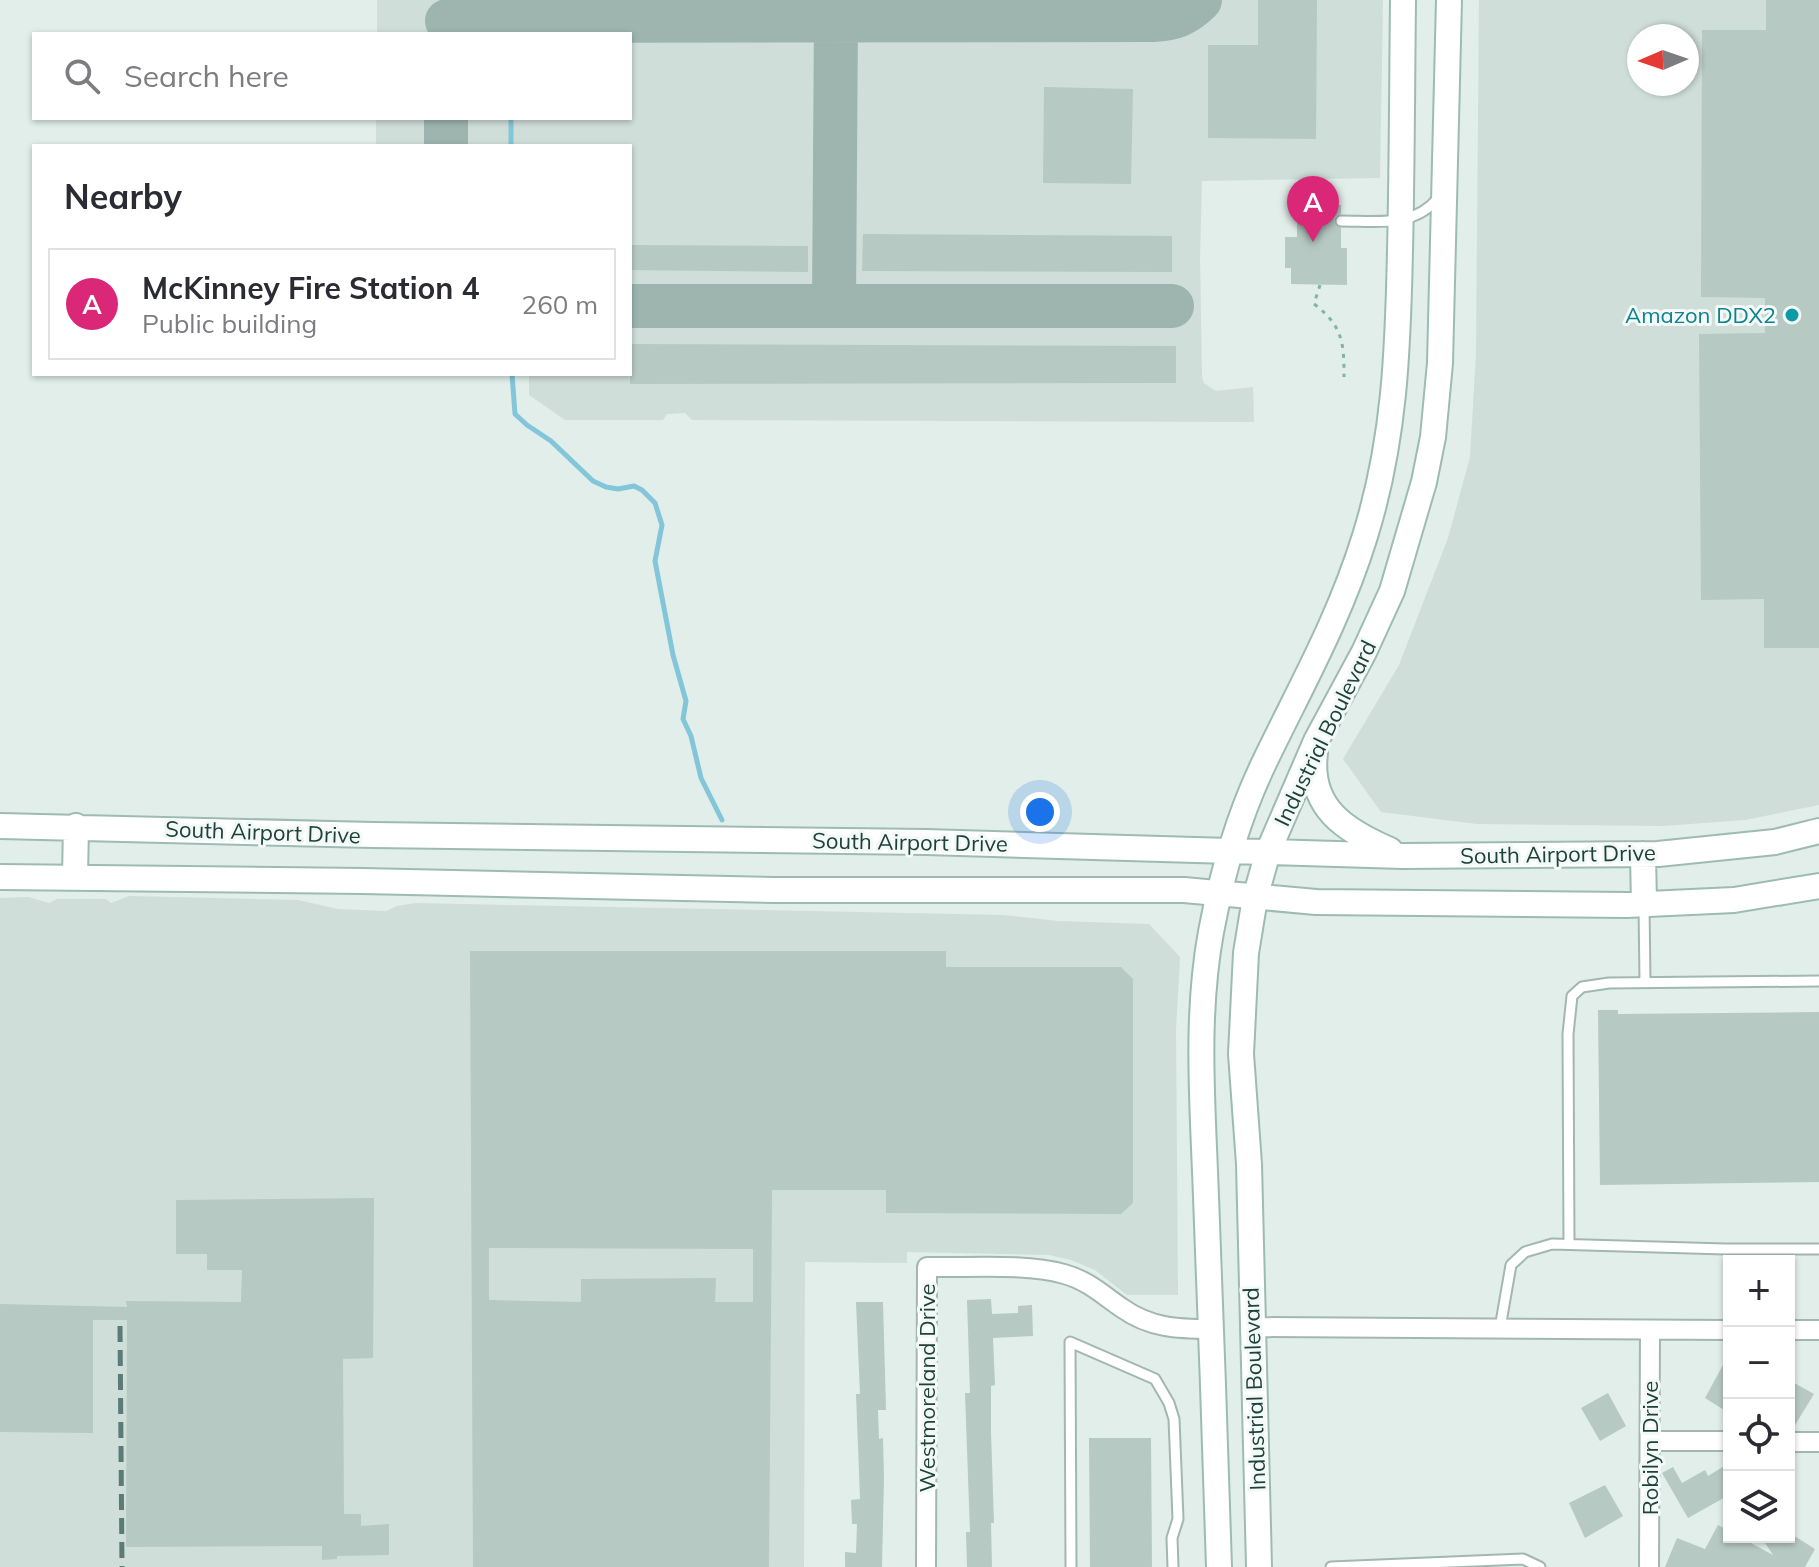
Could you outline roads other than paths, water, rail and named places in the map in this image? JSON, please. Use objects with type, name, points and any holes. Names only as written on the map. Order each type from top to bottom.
[{"type":"main road","name":"Industrial Boulevard","points":[[1219,1567],[1202,1021],[1204,978],[1229,850],[1263,765],[1342,604],[1375,499],[1389,433],[1397,367],[1403,0]]},
{"type":"main road","name":"Industrial Boulevard","points":[[1259,1567],[1249,1164],[1241,1036],[1244,968],[1255,898],[1268,852],[1316,741],[1364,652],[1392,591],[1424,482],[1438,398],[1449,0]]},
{"type":"main road","points":[[1316,741],[1314,777],[1323,801],[1333,815],[1360,837],[1403,856]]},
{"type":"main road","name":"South Airport Drive","points":[[0,826],[373,835],[926,842],[1403,856],[1643,854],[1775,842],[1819,831]]},
{"type":"main road","points":[[75,877],[76,826]]},
{"type":"main road","points":[[1643,854],[1644,905]]},
{"type":"main road","name":"South Airport Drive","points":[[0,877],[773,890],[1184,890],[1316,902],[1644,905],[1734,900],[1819,886]]},
{"type":"main road","points":[[1211,1329],[1252,1327]]},
{"type":"street","name":"Westmoreland Drive","points":[[926,1567],[927,1267],[1035,1269],[1063,1273],[1089,1284],[1123,1309],[1156,1325],[1211,1329]]},
{"type":"street","points":[[1252,1327],[1723,1330]]},
{"type":"street","name":"Robilyn Drive","points":[[1649,1567],[1650,1330]]},
{"type":"street","points":[[1795,1330],[1819,1330]]},
{"type":"street","points":[[1650,1441],[1723,1441]]},
{"type":"street","points":[[1795,1442],[1819,1442]]},
{"type":"lane","points":[[1341,221],[1401,221],[1426,211],[1444,191]]},
{"type":"lane","points":[[1644,905],[1645,982]]},
{"type":"lane","points":[[1569,1244],[1568,1034],[1572,996],[1582,987],[1609,983],[1819,981]]},
{"type":"lane","points":[[1500,1328],[1511,1265],[1525,1252],[1552,1244],[1819,1249]]},
{"type":"lane","points":[[1071,1567],[1070,1342],[1155,1379],[1169,1403],[1174,1419],[1178,1519],[1172,1538],[1173,1567]]},
{"type":"lane","points":[[1331,1567],[1523,1559],[1540,1567]]},
{"type":"waterway","points":[[511,120],[511,144]]},
{"type":"waterway","points":[[512,376],[515,414],[527,425],[551,441],[593,481],[618,489],[634,486],[655,503],[662,525],[655,561],[673,655],[686,701],[683,719],[691,736],[701,778],[722,820]]},
{"type":"railway","points":[[120,1326],[122,1567]]},
{"type":"place","name":"McKinney Fire Station 4","points":[[1313,242]]},
{"type":"place","name":"Amazon DDX2","points":[[1792,315]]}]
